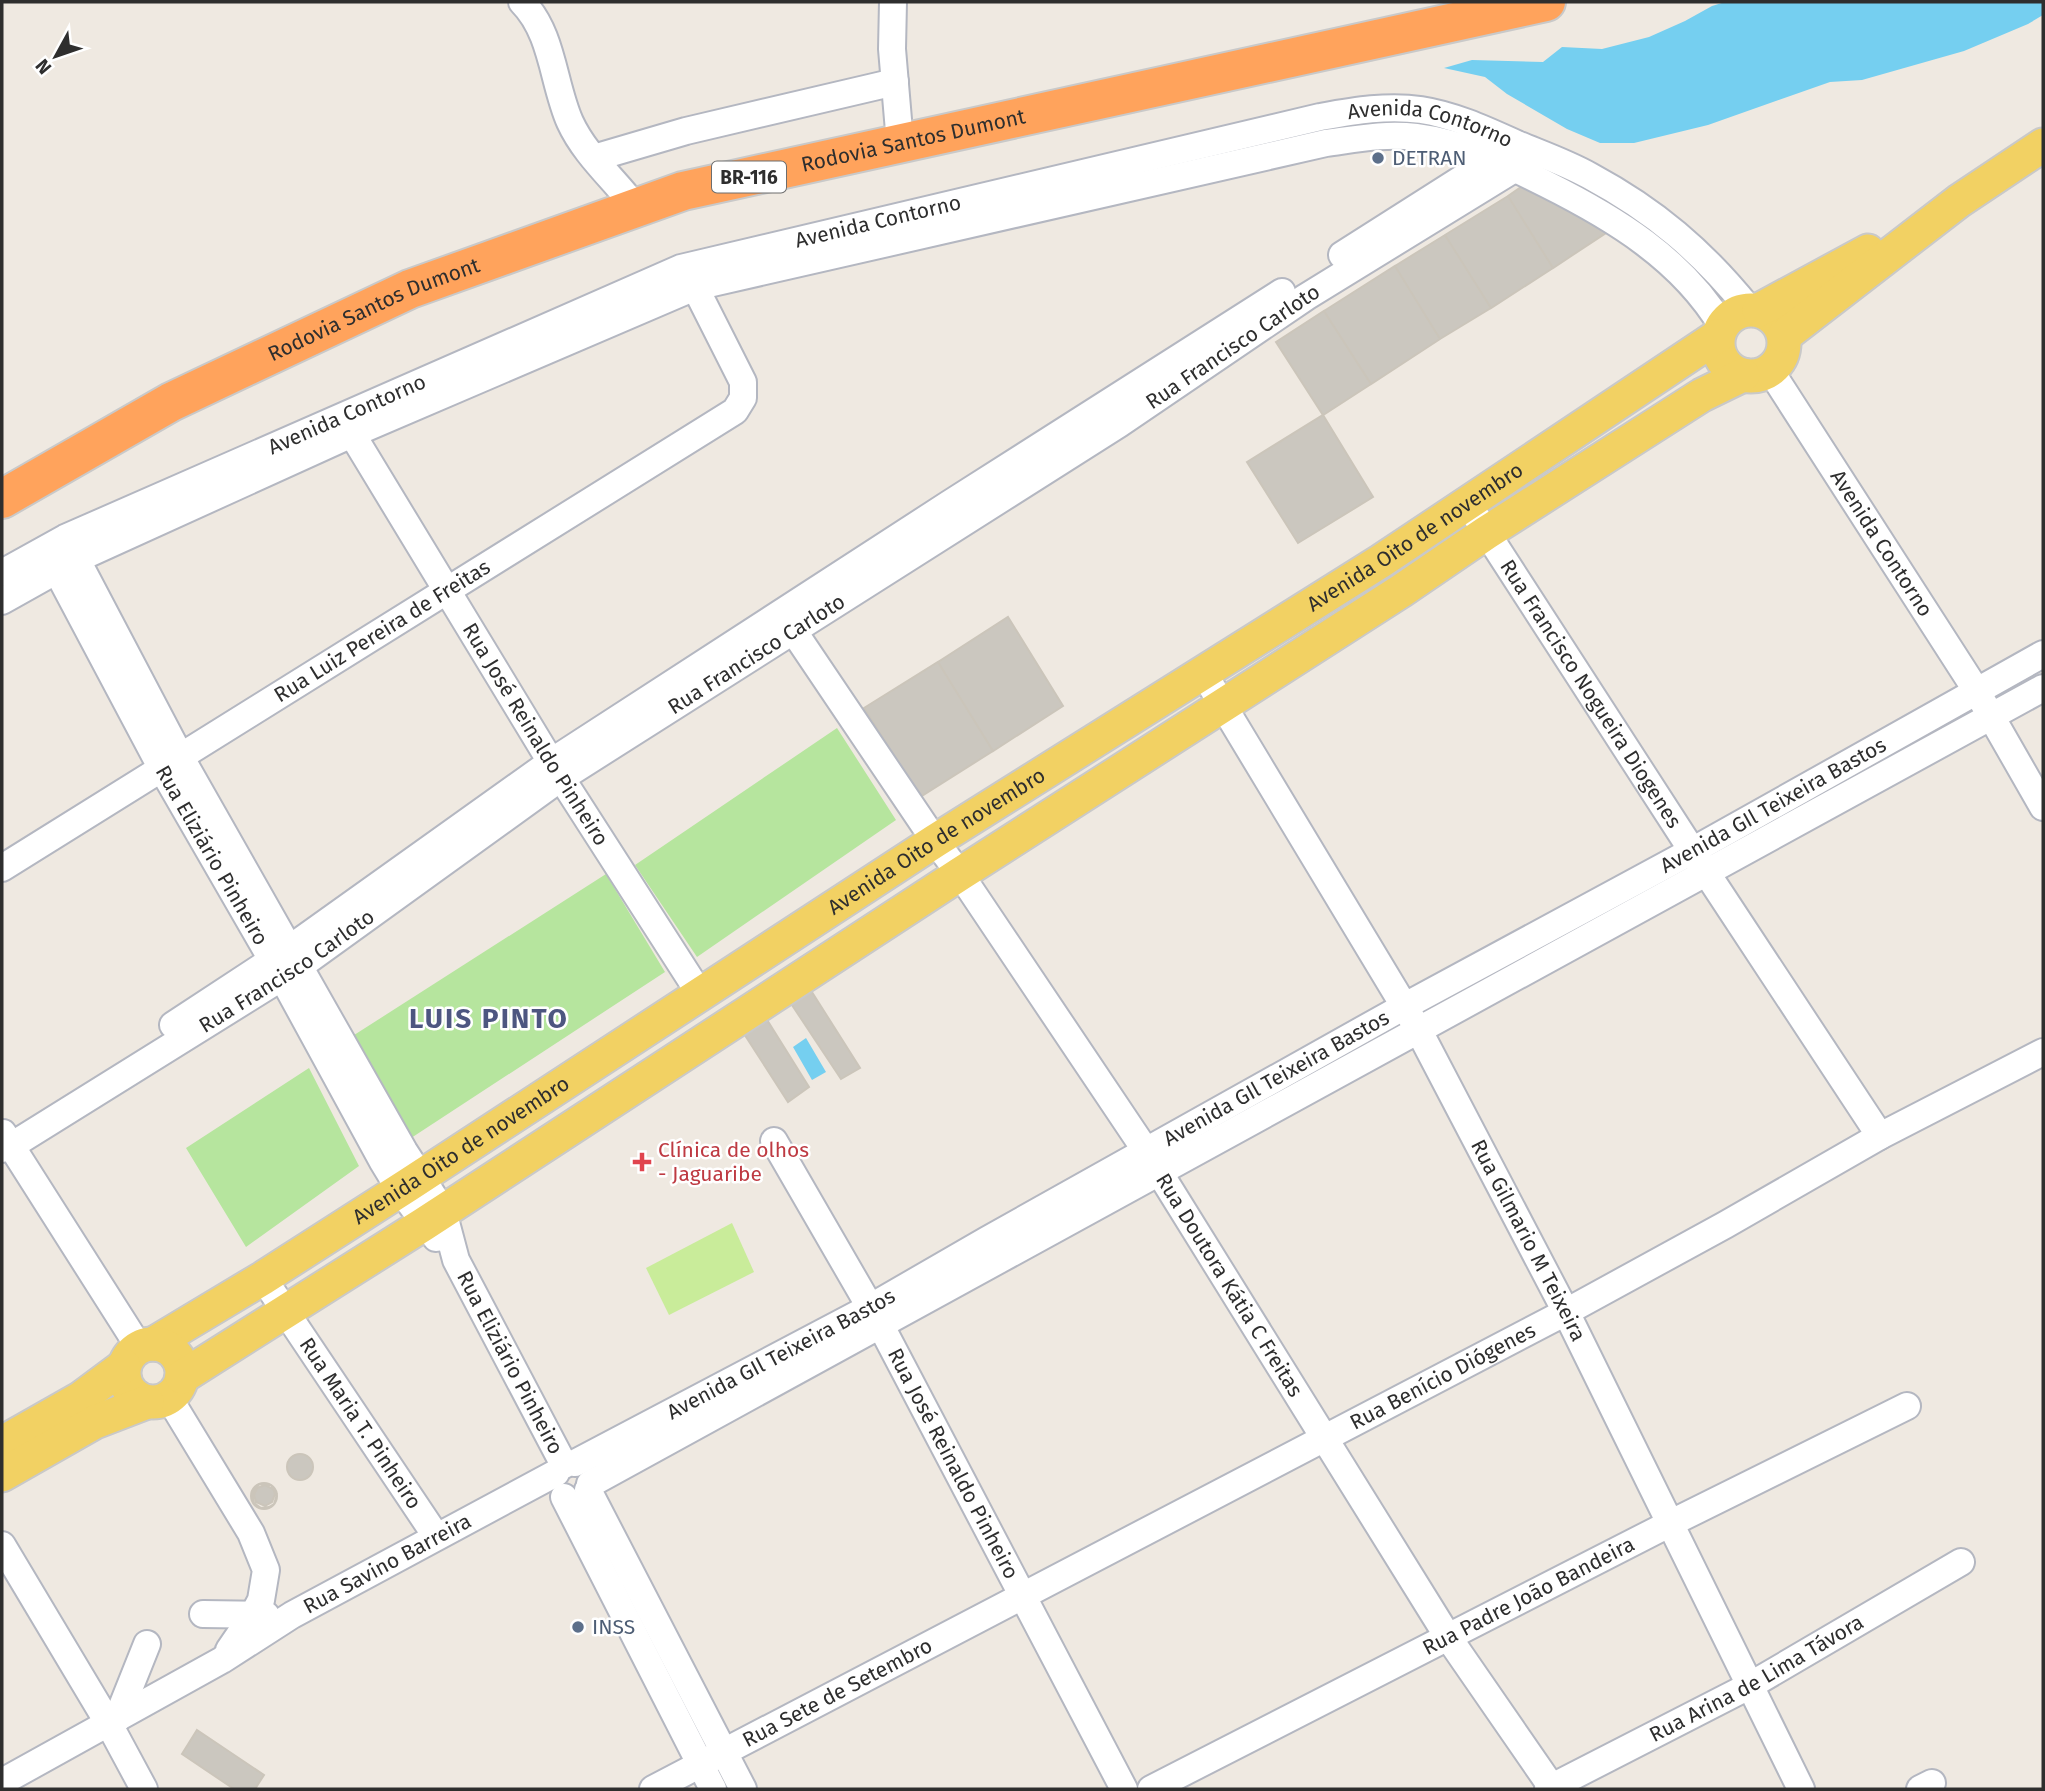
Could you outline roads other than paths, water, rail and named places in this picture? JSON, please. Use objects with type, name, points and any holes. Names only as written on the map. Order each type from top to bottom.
[{"type":"highway","name":"Rodovia Santos Dumont","points":[[2,499],[171,402],[410,289],[683,191],[1546,2]]},
{"type":"main road","points":[[1784,336],[1959,201],[2043,145]]},
{"type":"main road","points":[[1754,309],[1768,313],[1775,319],[1784,336],[1782,355],[1778,363],[1757,373],[1733,371],[1720,356],[1717,346],[1720,331],[1729,317],[1738,311],[1754,309],[1959,201]]},
{"type":"main road","name":"Avenida Oito de novembro","points":[[2,1443],[81,1398],[139,1352],[263,1278],[935,841],[1381,561],[1720,331]]},
{"type":"main road","name":"Avenida Oito de novembro","points":[[2,1475],[94,1422],[166,1392],[285,1311],[1224,706],[1486,533],[1702,395],[1757,373]]},
{"type":"main road","points":[[1381,561],[1401,591]]},
{"type":"main road","points":[[1100,738],[1123,771]]},
{"type":"main road","points":[[729,975],[754,1008]]},
{"type":"main road","points":[[163,1345],[178,1358],[182,1367],[166,1392],[131,1392],[126,1384],[139,1352],[163,1345]]},
{"type":"street","points":[[522,2],[537,24],[545,43],[570,123],[579,139],[636,208]]},
{"type":"street","points":[[893,2],[891,27],[900,143]]},
{"type":"street","points":[[594,158],[686,131],[895,82]]},
{"type":"street","name":"Avenida Contorno","points":[[2,600],[61,554],[688,278],[1320,117],[1387,107],[1422,110],[1493,133],[1516,156],[1643,240],[1683,276],[1710,307],[1720,331]]},
{"type":"street","points":[[1320,117],[1326,142]]},
{"type":"street","name":"Avenida Contorno","points":[[2,573],[61,554],[352,434],[688,278],[1326,142],[1388,135],[1417,137],[1516,156],[1588,175],[1667,225],[1699,252],[1754,309]]},
{"type":"street","name":"Rua Francisco Carloto","points":[[4,1139],[285,963],[556,770],[1516,156]]},
{"type":"street","name":"Rua Luiz Pereira de Freitas","points":[[2,868],[735,411],[743,398],[743,382],[688,278]]},
{"type":"street","name":"Avenida Contorno","points":[[1757,373],[1976,691],[2043,807]]},
{"type":"street","name":"Rua José Reinaldo Pinheiro","points":[[352,434],[556,770],[701,994]]},
{"type":"street","name":"Rua Francisco Nogueira Diogenes","points":[[1468,504],[1880,1136]]},
{"type":"street","name":"Rua Eliziário Pinheiro","points":[[61,554],[172,763],[410,1183],[434,1217],[712,1758],[743,1789]]},
{"type":"street","name":"Rua Doutora Kátia C Freitas","points":[[787,622],[960,874],[1152,1162],[1448,1637],[1551,1788]]},
{"type":"street","name":"Avenida GIl Teixeira Bastos","points":[[570,1481],[876,1317],[1152,1162],[1418,1029],[1976,691],[2043,654]]},
{"type":"street","name":"Rua Gilmario M Teixeira","points":[[1204,674],[1418,1029],[1566,1312],[1801,1789]]},
{"type":"street","name":"Avenida GIl Teixeira Bastos","points":[[1152,1162],[1405,1006],[1992,716],[2043,688]]},
{"type":"street","name":"Rua Benício Diógenes","points":[[1023,1596],[1566,1312],[1880,1136],[2043,1052]]},
{"type":"street","points":[[4,1139],[139,1352]]},
{"type":"street","name":"Rua José Reinaldo Pinheiro","points":[[774,1140],[876,1317],[1125,1789]]},
{"type":"street","name":"Rua Maria T. Pinheiro","points":[[263,1278],[436,1536]]},
{"type":"street","name":"Rua Savino Barreira","points":[[166,1392],[251,1533],[267,1570],[261,1600],[222,1660]]},
{"type":"street","name":"Rua Padre João Bandeira","points":[[1151,1789],[1669,1524],[1907,1406]]},
{"type":"street","name":"Rua Savino Barreira","points":[[2,1782],[113,1722],[222,1660],[292,1615],[436,1536],[570,1481]]},
{"type":"street","name":"Rua Savino Barreira","points":[[222,1660],[274,1644],[570,1481]]},
{"type":"street","points":[[2,1545],[113,1722],[144,1789]]},
{"type":"street","name":"Rua Arina de Lima Távora","points":[[1551,1788],[1751,1685],[1961,1562]]},
{"type":"street","name":"Rua Sete de Setembro","points":[[653,1789],[1023,1596]]},
{"type":"street","points":[[202,1614],[292,1615]]},
{"type":"street","points":[[113,1722],[147,1644]]},
{"type":"street","name":"Rua Eliziário Pinheiro","points":[[712,1758],[713,1789]]},
{"type":"water","points":[[1725,2],[2043,2],[2043,15],[1964,51],[1862,80],[1830,82],[1708,125],[1634,143],[1600,143],[1567,129],[1507,94],[1485,77],[1444,68],[1472,60],[1543,62],[1562,47],[1602,49],[1649,37]]},
{"type":"water","points":[[806,1038],[826,1072],[812,1080],[793,1047]]},
{"type":"place","name":"DETRAN","points":[[1378,158]]},
{"type":"place","name":"Clínica de olhos - Jaguaribe","points":[[642,1162]]},
{"type":"place","name":"INSS","points":[[578,1627]]},
{"type":"district","name":"LUIS PINTO","points":[[489,1018]]}]
